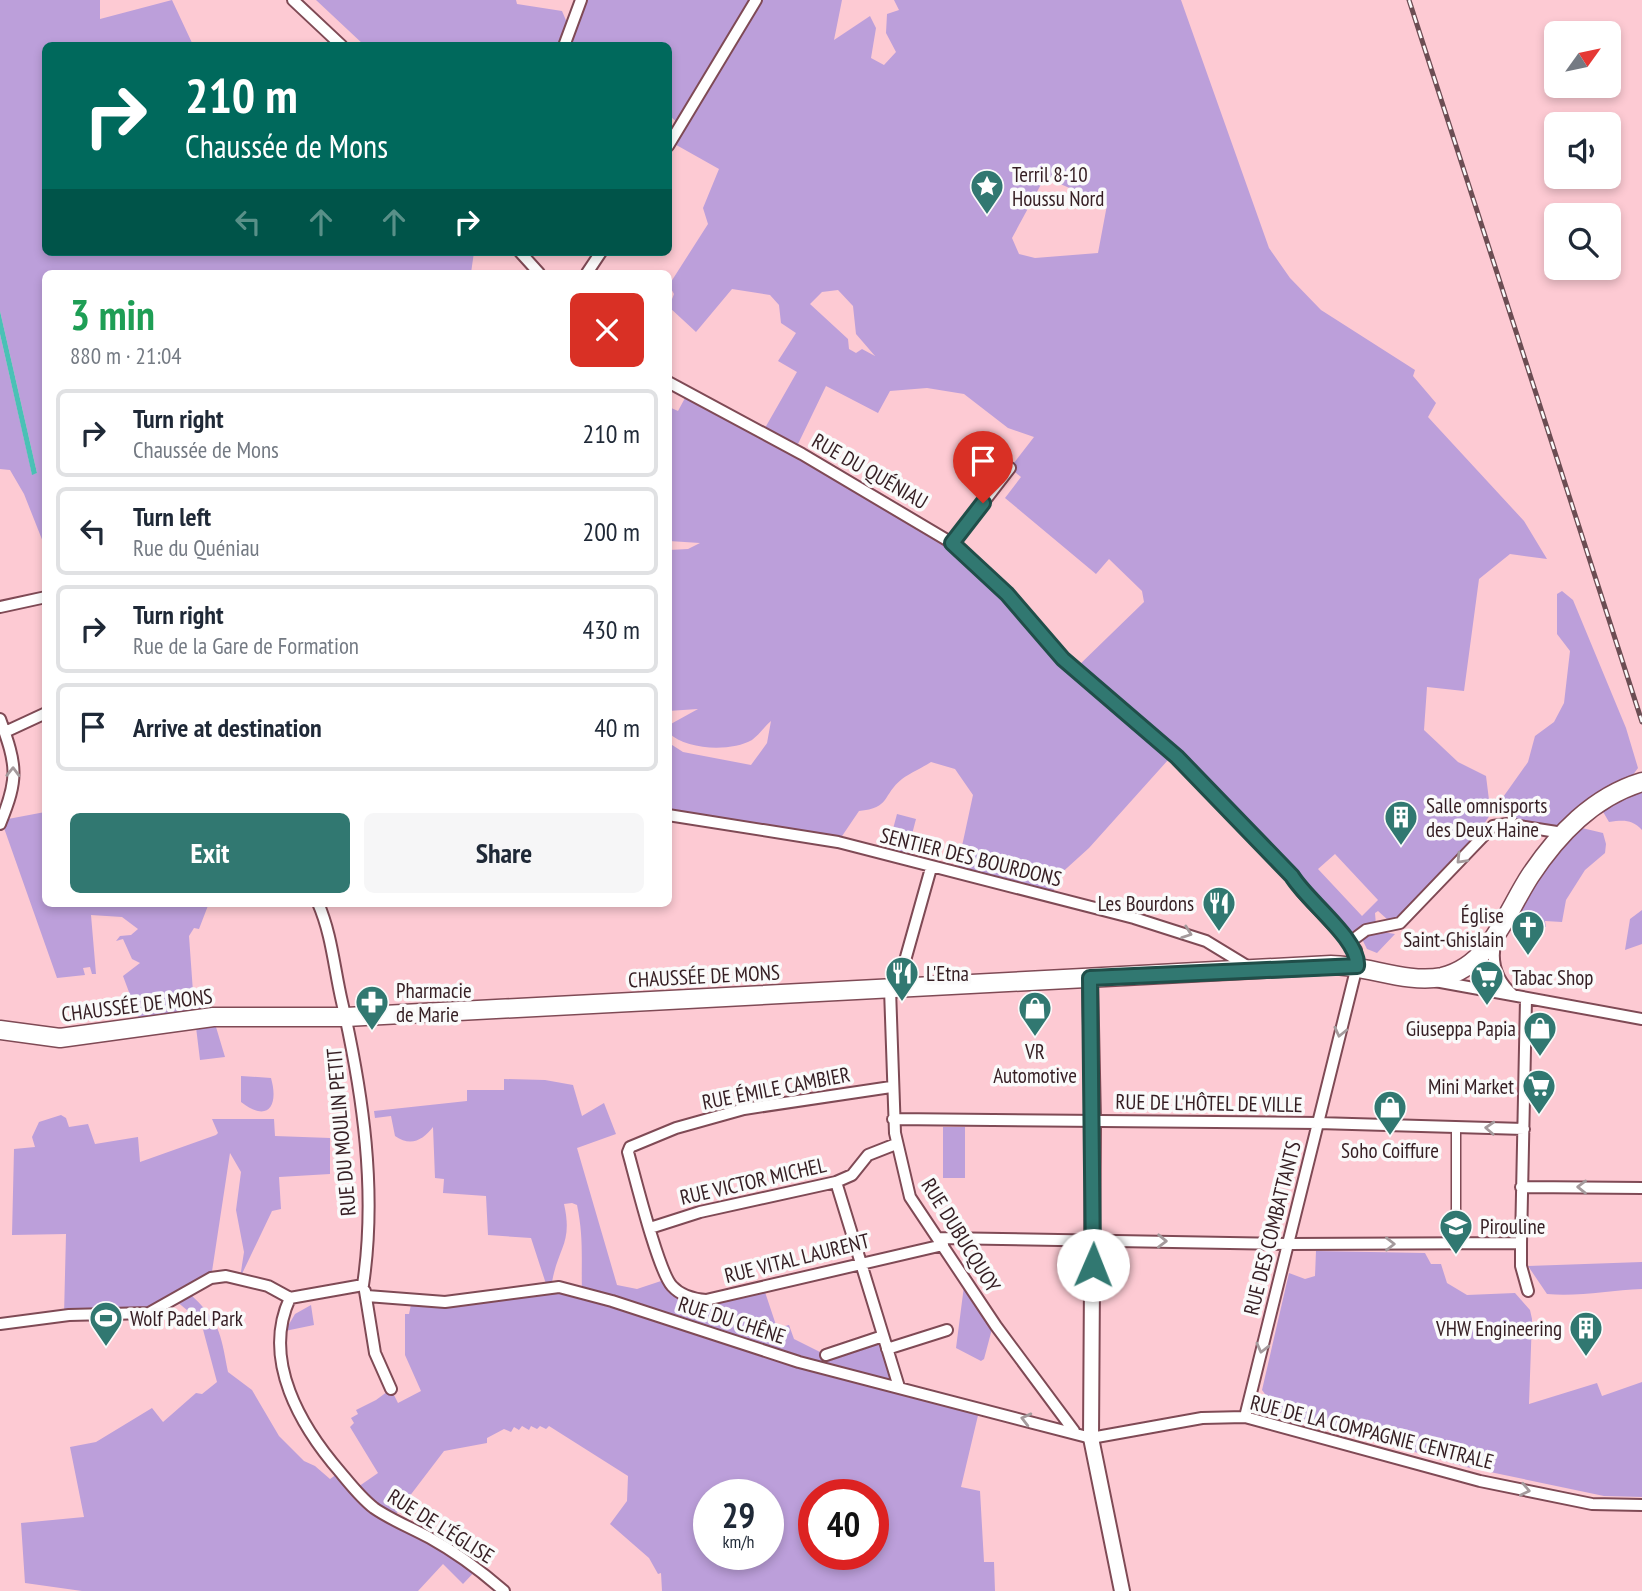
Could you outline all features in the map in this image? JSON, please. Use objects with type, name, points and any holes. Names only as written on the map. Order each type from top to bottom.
[{"type":"main road","points":[[1474,962],[1500,926],[1529,877],[1563,833],[1595,804],[1624,788],[1642,782]]},
{"type":"main road","name":"CHAUSSÉE DE MONS","points":[[0,1030],[60,1038],[225,1016],[346,1017],[1252,969],[1354,953],[1412,977],[1440,977],[1474,962]]},
{"type":"street","points":[[293,0],[338,42]]},
{"type":"street","points":[[565,42],[581,0]]},
{"type":"street","points":[[672,139],[756,0]]},
{"type":"street","points":[[523,256],[535,270]]},
{"type":"street","name":"RUE DU QUÉNIAU","points":[[672,384],[802,454],[952,543],[1007,594],[1063,659],[1177,757],[1292,876],[1301,891],[1354,953]]},
{"type":"street","points":[[952,543],[1010,468]]},
{"type":"street","points":[[0,607],[42,598]]},
{"type":"street","points":[[5,732],[42,715]]},
{"type":"street","points":[[0,719],[15,772],[10,799],[0,824]]},
{"type":"street","name":"SENTIER DES BOURDONS","points":[[672,816],[838,842],[1184,931],[1252,969]]},
{"type":"street","points":[[1354,953],[1366,930],[1401,923],[1493,826],[1507,824],[1563,833]]},
{"type":"street","name":"RUE DUBUCQUOY","points":[[931,868],[893,989],[891,1087],[896,1144],[910,1197],[996,1326],[1074,1431]]},
{"type":"street","name":"RUE DU MOULIN PETIT","points":[[320,907],[328,927],[362,1110],[368,1226],[365,1291],[375,1353],[391,1389]]},
{"type":"street","points":[[1500,926],[1493,962],[1504,987]]},
{"type":"street","name":"RUE DES COMBATTANTS","points":[[1245,1417],[1318,1123],[1354,953]]},
{"type":"street","name":"CHAUSSÉE DE MONS","points":[[1474,962],[1483,961],[1504,987],[1520,998]]},
{"type":"street","points":[[1474,962],[1468,975],[1488,991]]},
{"type":"street","name":"CHAUSSÉE DE MONS","points":[[1412,977],[1642,1019]]},
{"type":"street","points":[[1090,978],[1094,1240],[1091,1438],[1122,1591]]},
{"type":"street","points":[[1520,998],[1524,1129],[1521,1266],[1528,1292]]},
{"type":"street","name":"RUE ÉMILE CAMBIER","points":[[650,1228],[628,1152],[630,1147],[676,1128],[744,1109],[891,1087]]},
{"type":"street","name":"RUE DE L'HÔTEL DE VILLE","points":[[893,1119],[1318,1123],[1524,1129]]},
{"type":"street","points":[[1456,1127],[1456,1245]]},
{"type":"street","name":"RUE VICTOR MICHEL","points":[[650,1228],[700,1212],[836,1182],[852,1175],[868,1155],[896,1144]]},
{"type":"street","points":[[836,1182],[899,1387]]},
{"type":"street","points":[[1521,1187],[1642,1188]]},
{"type":"street","name":"RUE VITAL LAURENT","points":[[650,1228],[667,1279],[685,1296],[706,1300],[941,1242],[1094,1240],[1288,1244],[1521,1243]]},
{"type":"street","points":[[0,1324],[69,1315],[141,1315],[156,1311],[211,1279],[226,1276],[268,1286],[290,1298],[365,1291]]},
{"type":"street","name":"RUE DU CHÊNE","points":[[365,1291],[445,1302],[559,1287],[625,1305],[799,1362],[1074,1431],[1091,1438]]},
{"type":"street","name":"RUE DE L'ÉGLISE","points":[[290,1298],[281,1325],[282,1358],[290,1395],[303,1423],[319,1447],[375,1509],[466,1559],[504,1591]]},
{"type":"street","points":[[887,1349],[947,1330]]},
{"type":"street","points":[[826,1355],[883,1336]]},
{"type":"street","name":"RUE DE LA COMPAGNIE CENTRALE","points":[[1091,1438],[1202,1418],[1245,1417],[1480,1480],[1592,1504],[1642,1505]]},
{"type":"shaded area","points":[[0,0],[100,0],[100,19],[172,0],[192,42],[42,42],[42,256],[473,256],[471,270],[42,270],[42,539],[24,494],[10,470],[0,469],[0,334],[32,474],[37,473],[0,311]]},
{"type":"shaded area","points":[[316,0],[516,0],[517,4],[562,11],[568,25],[581,0],[842,0],[834,40],[870,16],[876,28],[871,58],[884,65],[896,52],[886,33],[887,14],[899,10],[894,0],[1181,0],[1269,248],[1290,278],[1321,310],[1415,370],[1413,376],[1436,403],[1428,417],[1524,521],[1547,559],[1510,554],[1479,579],[1464,691],[1427,687],[1424,730],[1458,762],[1486,776],[1489,800],[1494,801],[1490,815],[1480,830],[1485,835],[1403,920],[1388,920],[1378,911],[1375,913],[1376,925],[1353,934],[1296,872],[1177,757],[1165,753],[1168,760],[1089,848],[1057,877],[1052,897],[956,874],[973,795],[955,769],[931,762],[902,779],[881,804],[859,811],[838,842],[672,815],[672,745],[683,752],[751,765],[767,743],[771,721],[752,740],[721,748],[697,746],[672,735],[672,723],[698,709],[672,711],[672,550],[688,549],[700,543],[672,541],[672,408],[678,411],[685,398],[938,533],[1075,669],[1144,602],[1142,591],[1109,559],[1096,574],[1005,498],[1021,477],[1010,468],[1034,437],[1008,428],[964,394],[927,388],[890,391],[878,413],[826,386],[798,444],[765,428],[797,372],[778,361],[796,333],[781,323],[779,305],[770,295],[732,289],[696,332],[672,310],[672,280],[708,224],[703,208],[719,169],[672,143],[681,126],[672,118],[672,42],[361,42]],"holes":[[[1045,177],[1107,205],[1098,253],[1035,258],[1019,254],[1012,238]],[[838,290],[853,306],[856,334],[875,356],[862,349],[856,353],[849,349],[848,339],[810,304],[822,292]],[[1335,854],[1378,900],[1362,916],[1318,869]]]},
{"type":"shaded area","points":[[1562,591],[1573,600],[1626,728],[1638,768],[1624,787],[1642,791],[1642,830],[1627,821],[1609,822],[1602,810],[1563,833],[1535,828],[1511,817],[1505,801],[1501,800],[1528,762],[1535,736],[1554,722],[1564,703],[1570,651],[1557,634],[1557,594]]},
{"type":"shaded area","points":[[42,813],[42,907],[207,907],[199,929],[194,928],[189,936],[193,992],[198,992],[204,1018],[213,1017],[225,1057],[200,1060],[195,1019],[142,1027],[123,976],[140,963],[132,959],[123,939],[116,941],[120,936],[131,935],[138,929],[122,917],[91,915],[96,974],[92,974],[90,967],[83,968],[85,975],[57,978],[4,828],[8,819]]},
{"type":"shaded area","points":[[897,814],[916,819],[905,861],[886,855]]},
{"type":"shaded area","points":[[1582,828],[1603,833],[1605,853],[1585,870],[1566,900],[1562,922],[1545,921],[1546,927],[1506,916],[1568,834]]},
{"type":"shaded area","points":[[1642,910],[1642,944],[1625,950],[1630,919]]},
{"type":"shaded area","points":[[1377,931],[1395,934],[1377,953],[1367,949],[1362,939]]},
{"type":"shaded area","points":[[241,1076],[271,1078],[273,1097],[269,1108],[258,1111],[241,1102]]},
{"type":"shaded area","points":[[504,1079],[545,1080],[573,1085],[582,1116],[604,1103],[616,1134],[577,1148],[617,1285],[637,1289],[667,1279],[695,1300],[763,1286],[777,1328],[789,1325],[794,1339],[826,1355],[883,1336],[899,1387],[980,1407],[961,1487],[980,1491],[984,1562],[994,1562],[995,1591],[662,1591],[661,1573],[658,1574],[649,1558],[610,1524],[627,1501],[628,1476],[549,1426],[546,1429],[540,1426],[537,1429],[531,1426],[529,1430],[522,1426],[519,1430],[514,1427],[511,1432],[504,1429],[487,1438],[487,1443],[444,1451],[393,1518],[478,1568],[463,1584],[443,1564],[418,1591],[82,1591],[25,1583],[21,1523],[84,1517],[70,1447],[96,1442],[152,1408],[163,1422],[196,1393],[202,1394],[217,1382],[201,1322],[175,1300],[156,1311],[64,1315],[66,1234],[12,1235],[14,1149],[35,1147],[32,1137],[39,1122],[61,1115],[66,1118],[69,1127],[88,1124],[95,1144],[138,1137],[140,1162],[216,1135],[218,1133],[212,1119],[274,1119],[275,1136],[330,1138],[330,1174],[279,1177],[281,1209],[272,1211],[240,1278],[244,1252],[236,1210],[241,1172],[230,1153],[211,1278],[188,1292],[213,1319],[223,1346],[228,1372],[252,1390],[279,1436],[304,1461],[315,1466],[330,1479],[340,1472],[355,1489],[378,1473],[350,1427],[354,1423],[351,1418],[358,1414],[356,1410],[391,1389],[398,1403],[421,1391],[405,1355],[405,1314],[409,1314],[412,1300],[547,1287],[531,1238],[488,1235],[486,1196],[443,1193],[444,1179],[435,1178],[433,1127],[421,1138],[406,1141],[395,1136],[391,1116],[375,1118],[374,1111],[467,1101],[467,1090],[504,1090]],"holes":[[[564,1204],[577,1205],[581,1228],[582,1292],[559,1287],[552,1282],[566,1237]]]},
{"type":"shaded area","points":[[943,1127],[965,1127],[965,1178],[943,1178]]},
{"type":"shaded area","points":[[1316,1251],[1425,1253],[1431,1264],[1441,1264],[1447,1283],[1467,1295],[1515,1293],[1530,1310],[1532,1319],[1529,1404],[1597,1383],[1602,1396],[1642,1382],[1642,1497],[1604,1496],[1466,1467],[1278,1412],[1262,1390],[1289,1273],[1305,1279],[1315,1276]]},
{"type":"shaded area","points":[[1642,1262],[1642,1289],[1571,1295],[1547,1294],[1528,1266]]},
{"type":"shaded area","points":[[964,1286],[996,1326],[992,1329],[984,1359],[981,1361],[956,1348]]},
{"type":"shaded area","points":[[311,1305],[314,1325],[285,1331],[295,1314]]},
{"type":"water","points":[[0,311],[37,473],[32,475],[0,334]]},
{"type":"railway","points":[[1409,0],[1642,722]]},
{"type":"place","name":"Terril 8-10 Houssu Nord","points":[[987,216]]},
{"type":"place","name":"Salle omnisports des Deux Haine","points":[[1401,847]]},
{"type":"place","name":"Les Bourdons","points":[[1219,933]]},
{"type":"place","name":"Église Saint-Ghislain","points":[[1528,957]]},
{"type":"place","name":"L'Etna","points":[[902,1003]]},
{"type":"place","name":"Tabac Shop","points":[[1487,1007]]},
{"type":"place","name":"Pharmacie de Marie","points":[[372,1032]]},
{"type":"place","name":"VR Automotive","points":[[1035,1038]]},
{"type":"place","name":"Giuseppa Papia","points":[[1540,1058]]},
{"type":"place","name":"Mini Market","points":[[1539,1116]]},
{"type":"place","name":"Soho Coiffure","points":[[1390,1137]]},
{"type":"place","name":"Pirouline","points":[[1456,1256]]},
{"type":"place","name":"Wolf Padel Park","points":[[106,1348]]},
{"type":"place","name":"VHW Engineering","points":[[1586,1358]]},
{"type":"route","points":[[983,503],[952,543],[1007,594],[1063,659],[1177,757],[1292,876],[1301,891],[1350,942],[1358,958],[1357,966],[1090,978],[1093,1265]]}]
